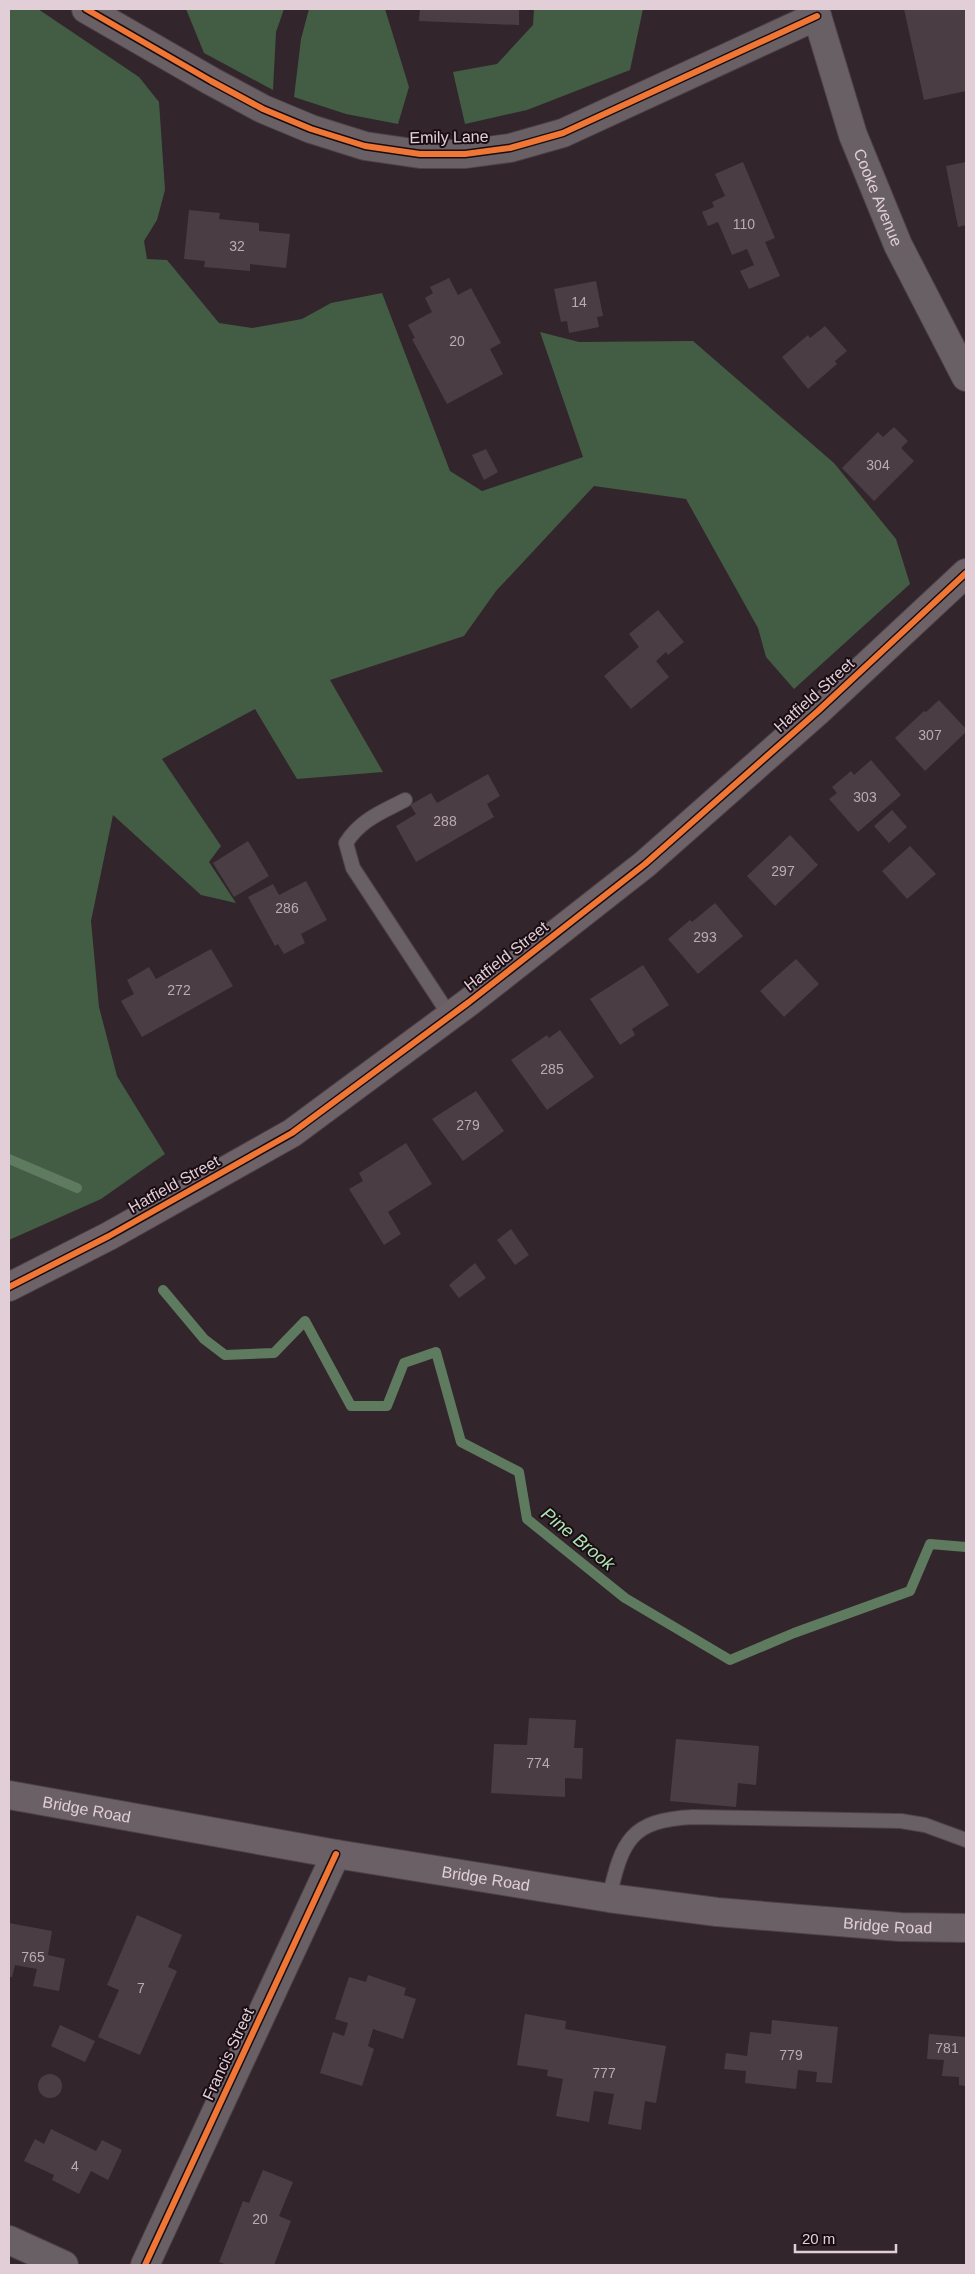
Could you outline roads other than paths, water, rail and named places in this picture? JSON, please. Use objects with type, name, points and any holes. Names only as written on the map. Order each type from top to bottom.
[{"type":"main road","name":"Bridge Road","points":[[9,1795],[336,1854],[609,1898],[726,1913],[900,1927],[966,1928]]},
{"type":"street","name":"Emily Lane","points":[[86,9],[163,55],[263,109],[311,130],[365,146],[420,154],[465,154],[510,148],[563,133],[816,12]]},
{"type":"street","name":"Cooke Avenue","points":[[816,12],[853,135],[898,245],[966,377]]},
{"type":"street","name":"Hatfield Street","points":[[9,1287],[109,1236],[292,1133],[450,1016],[645,864],[818,711],[966,573]]},
{"type":"street","name":"Francis Street","points":[[145,2265],[336,1854]]},
{"type":"street","points":[[9,2240],[64,2265]]},
{"type":"lane","points":[[405,800],[369,818],[353,832],[346,843],[353,868],[450,1016]]},
{"type":"lane","points":[[609,1898],[617,1862],[624,1848],[636,1832],[650,1824],[668,1818],[901,1821],[925,1825],[966,1840]]},
{"type":"waterway","name":"Pine Brook","points":[[9,1159],[77,1188]]},
{"type":"waterway","name":"Pine Brook","points":[[163,1290],[204,1339],[225,1355],[274,1353],[305,1321],[351,1406],[387,1406],[404,1363],[436,1352],[461,1442],[519,1472],[527,1519],[625,1598],[730,1660],[794,1633],[910,1591],[930,1544],[966,1547]]}]
